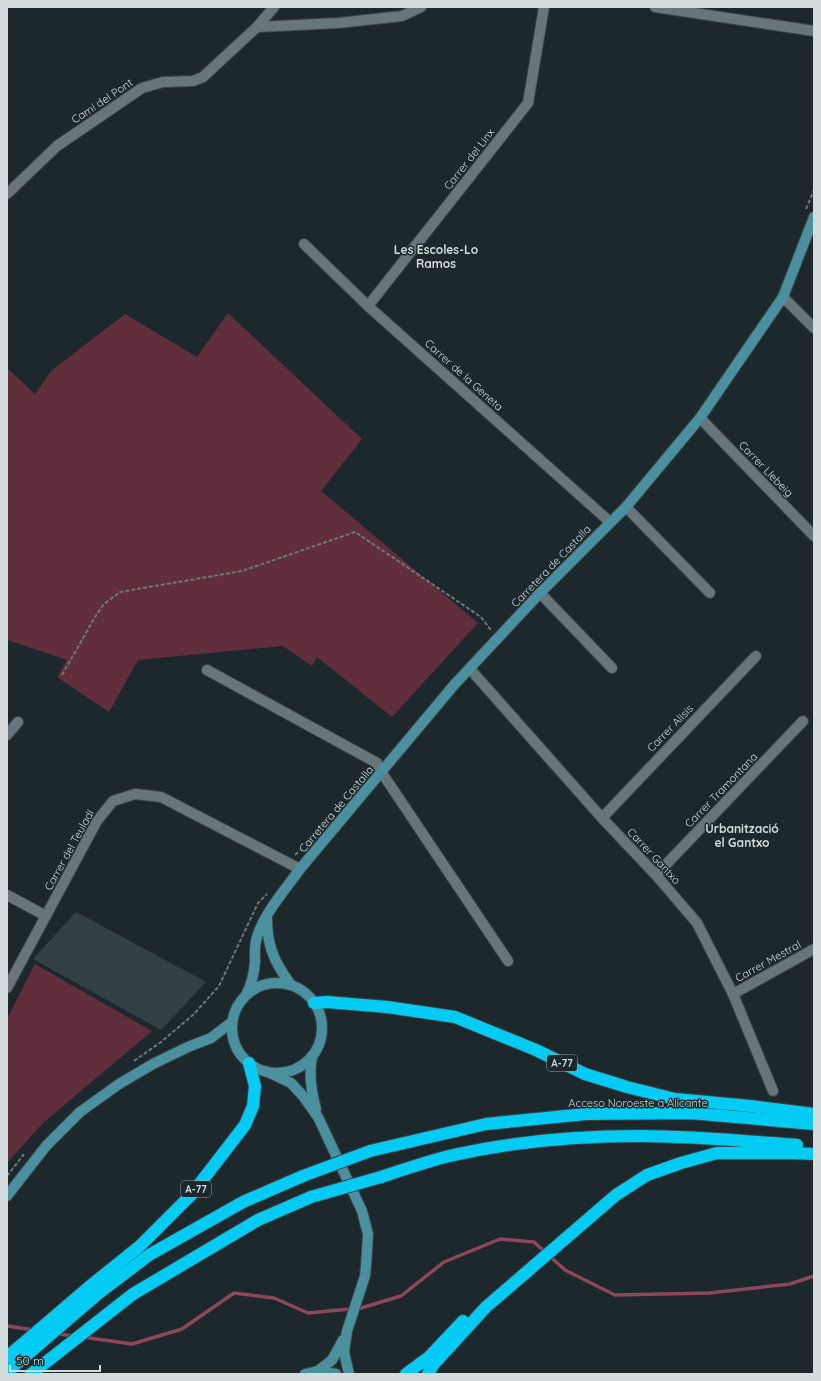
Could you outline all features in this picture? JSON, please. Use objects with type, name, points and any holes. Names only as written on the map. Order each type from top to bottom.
[{"type":"highway","name":"A-77","points":[[314,1003],[326,1002],[387,1007],[455,1017],[536,1050],[585,1074],[628,1087],[675,1099],[814,1114]]},
{"type":"highway","name":"A-77","points":[[7,1372],[140,1246],[191,1195],[237,1137],[245,1125],[252,1106],[255,1086],[249,1063]]},
{"type":"highway","name":"Acceso Noroeste a Alicante","points":[[94,1290],[149,1256],[243,1202],[303,1176],[370,1151],[486,1124],[586,1114],[690,1113],[814,1124]]},
{"type":"highway","points":[[31,1374],[133,1294],[258,1220],[311,1197],[444,1158],[496,1148],[545,1141],[590,1137],[640,1136],[711,1138],[814,1147]]},
{"type":"highway","points":[[428,1374],[433,1365],[486,1307],[616,1195],[647,1175],[681,1163],[717,1153],[792,1152],[814,1154]]},
{"type":"highway","name":"A-77","points":[[7,1357],[94,1290]]},
{"type":"highway","points":[[406,1374],[429,1356],[462,1322],[486,1307]]},
{"type":"main road","name":"Carretera de Castalla","points":[[246,995],[253,981],[257,937],[269,913],[300,869],[382,773],[454,685],[540,593],[626,507],[700,418],[783,297],[814,217]]},
{"type":"main road","points":[[269,913],[269,942],[273,957],[291,985]]},
{"type":"main road","points":[[270,1072],[286,1072],[300,1066],[312,1056],[319,1044],[322,1030],[320,1016],[314,1003],[304,992],[291,985],[279,983],[267,984],[256,988],[246,995],[237,1007],[232,1022],[233,1037],[236,1047],[249,1063],[291,1083],[303,1096],[318,1117]]},
{"type":"main road","points":[[8,1192],[46,1146],[80,1112],[119,1084],[153,1064],[211,1038],[232,1022]]},
{"type":"main road","points":[[211,1038],[233,1037]]},
{"type":"main road","points":[[312,1056],[310,1089],[318,1117],[362,1211],[368,1234],[365,1276],[348,1331],[344,1352],[348,1374]]},
{"type":"main road","points":[[318,1372],[332,1360],[348,1331]]},
{"type":"main road","points":[[305,1374],[318,1372],[336,1374]]},
{"type":"street","name":"Camí del Pont","points":[[7,194],[57,146],[142,88],[163,82],[193,81],[203,77],[257,27],[274,7]]},
{"type":"street","points":[[257,27],[338,23],[402,16],[421,7]]},
{"type":"street","name":"Carrer del Linx","points":[[368,306],[528,103],[544,7]]},
{"type":"street","points":[[655,7],[814,31]]},
{"type":"street","name":"Carrer de la Geneta","points":[[304,244],[368,306],[610,522]]},
{"type":"street","points":[[783,297],[814,328]]},
{"type":"street","name":"Carrer Llebeig","points":[[700,418],[814,536]]},
{"type":"street","points":[[626,507],[710,593]]},
{"type":"street","points":[[540,593],[612,668]]},
{"type":"street","name":"Carrer Alisis","points":[[602,818],[756,656]]},
{"type":"street","name":"Carrer Gantxo","points":[[470,669],[602,818],[656,875],[697,923],[733,994],[773,1091]]},
{"type":"street","points":[[206,670],[377,763],[382,773],[508,961]]},
{"type":"street","name":"Carrer Tramontana","points":[[656,875],[803,721]]},
{"type":"street","points":[[7,735],[18,722]]},
{"type":"street","name":"Carrer del Teuladí","points":[[7,988],[96,821],[113,801],[135,794],[161,797],[300,869]]},
{"type":"street","points":[[7,895],[46,916]]},
{"type":"street","name":"Carrer Mestral","points":[[733,994],[814,949]]},
{"type":"path","points":[[62,675],[104,604],[120,592],[242,571],[355,532],[481,617],[498,638]]},
{"type":"shaded area","points":[[228,313],[362,439],[321,491],[478,623],[392,717],[317,657],[312,666],[283,646],[138,660],[109,712],[57,677],[67,660],[7,640],[7,368],[35,394],[51,371],[125,314],[197,357]]},
{"type":"shaded area","points":[[35,964],[152,1031],[43,1123],[7,1163],[7,1019]]},
{"type":"building","points":[[76,912],[206,982],[161,1030],[33,959]]},
{"type":"waterway","points":[[83,1337],[132,1344],[182,1329],[234,1293],[274,1298],[308,1313],[361,1308],[401,1296],[444,1262],[500,1239],[534,1242],[565,1270],[615,1295],[709,1293],[790,1284],[814,1276]]},
{"type":"waterway","points":[[7,1326],[34,1330]]},
{"type":"waterway","points":[[58,1334],[75,1336]]},
{"type":"district","name":"Les Escoles-Lo Ramos","points":[[436,256]]},
{"type":"district","name":"Urbanització el Gantxo","points":[[742,835]]}]
